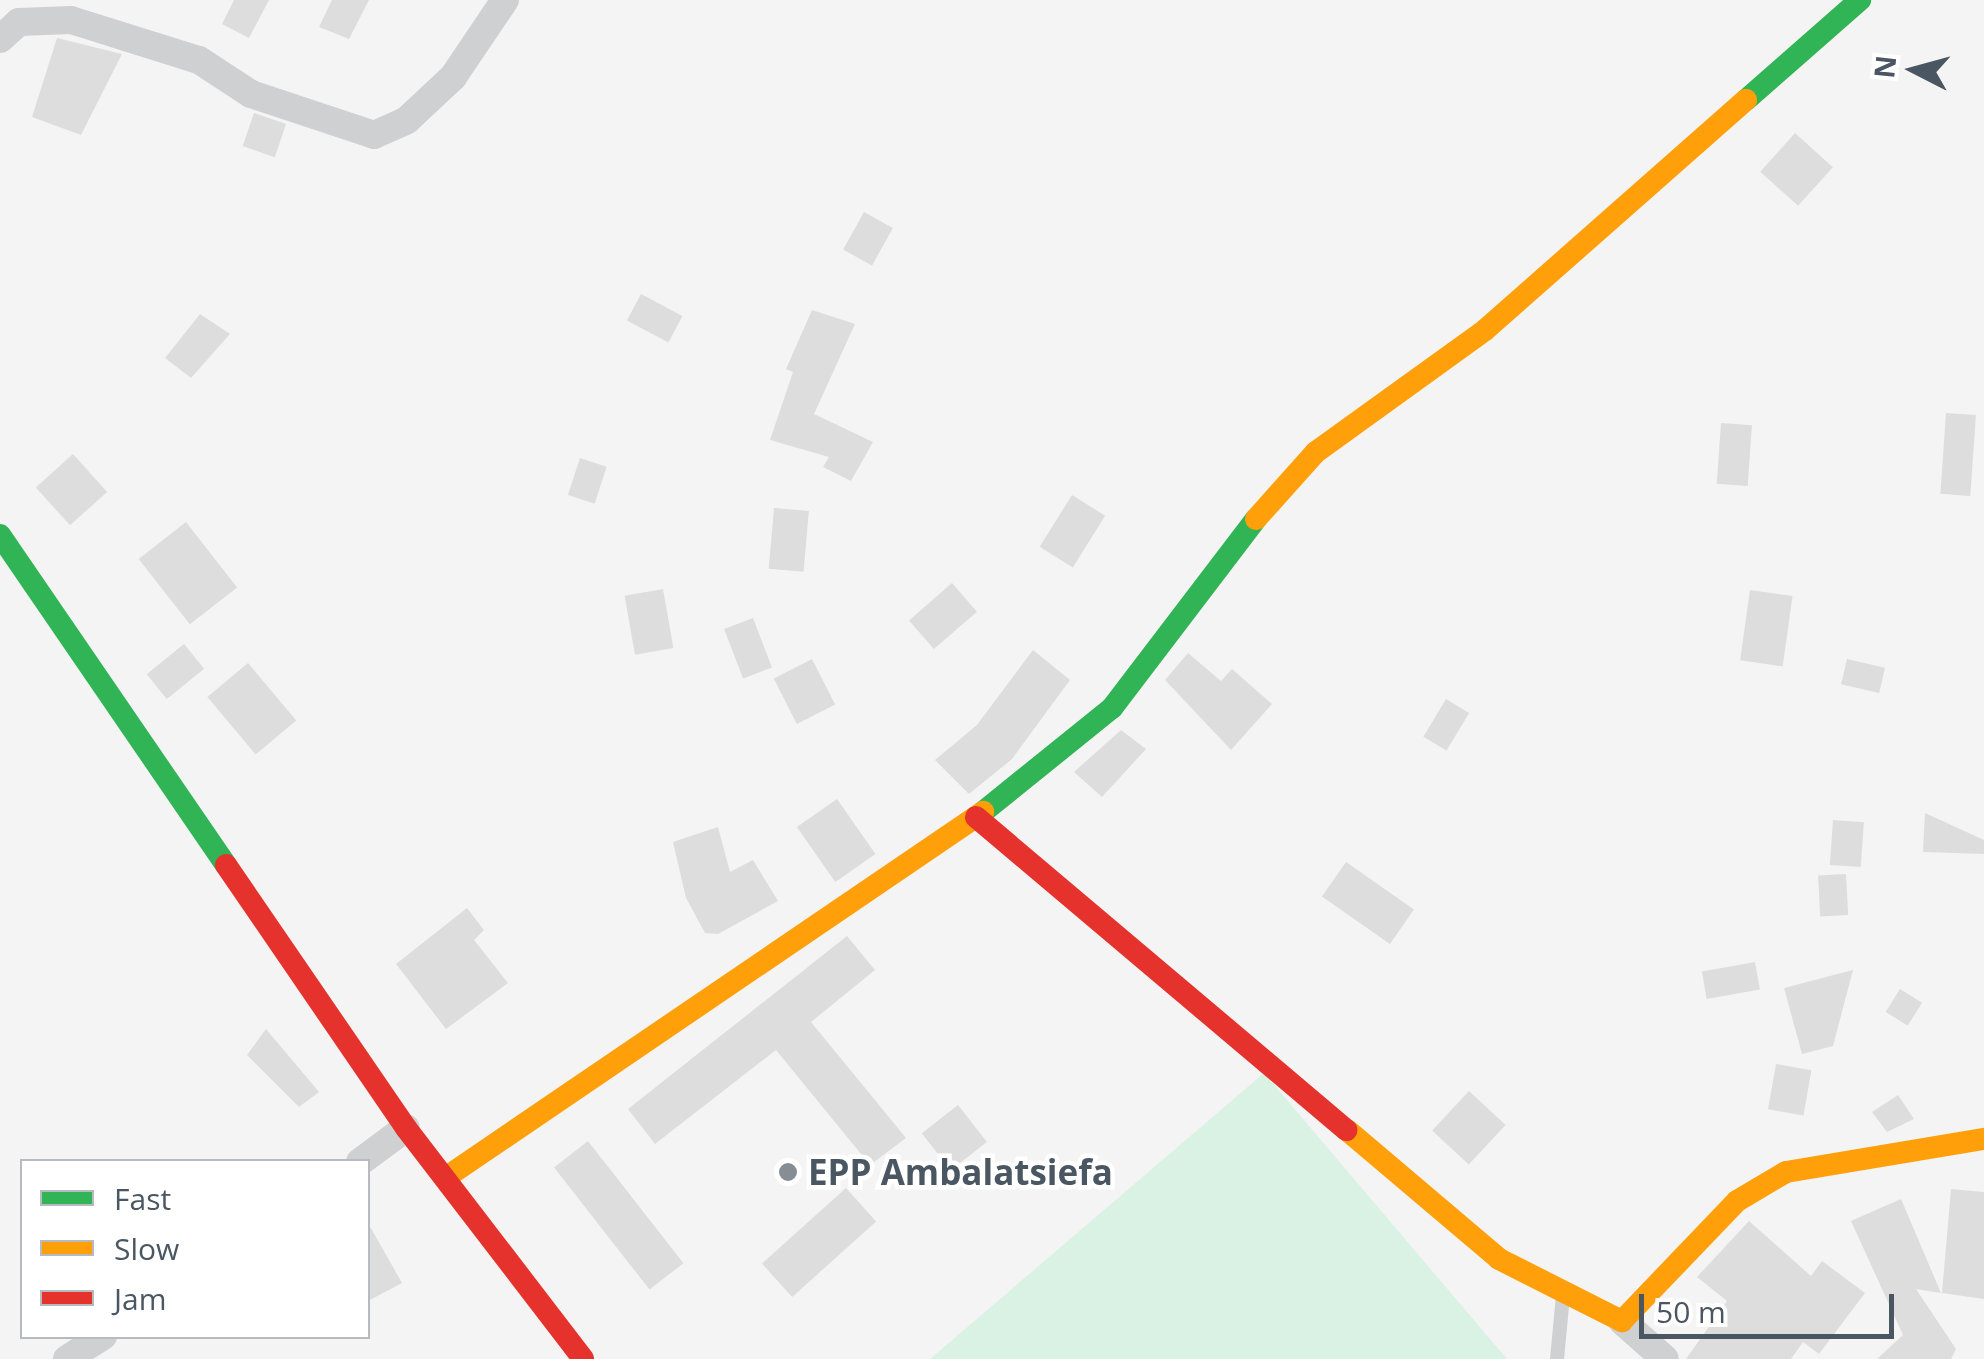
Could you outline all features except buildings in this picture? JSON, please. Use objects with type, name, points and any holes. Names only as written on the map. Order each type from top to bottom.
[{"type":"street","points":[[0,39],[19,22],[71,20],[199,60],[251,94],[374,135],[407,120],[453,76],[506,0]]},
{"type":"street","points":[[445,1178],[976,817],[1112,708],[1210,571],[1316,452],[1485,330],[1860,0]]},
{"type":"street","points":[[0,535],[406,1128],[582,1359]]},
{"type":"street","points":[[976,817],[1499,1259],[1563,1296],[1622,1321],[1665,1359]]},
{"type":"street","points":[[364,1159],[406,1128]]},
{"type":"street","points":[[1622,1321],[1737,1201],[1786,1172],[1984,1138]]},
{"type":"street","points":[[67,1359],[98,1339]]},
{"type":"lane","points":[[1557,1359],[1563,1296]]},
{"type":"green space","points":[[1264,1073],[1507,1359],[930,1359]]},
{"type":"traffic: fast","points":[[1746,100],[1860,0]]},
{"type":"traffic: fast","points":[[983,812],[1112,708],[1256,519]]},
{"type":"traffic: fast","points":[[0,535],[226,865]]},
{"type":"traffic: slow","points":[[1256,519],[1316,452],[1485,330],[1746,100]]},
{"type":"traffic: slow","points":[[445,1178],[983,812]]},
{"type":"traffic: slow","points":[[1347,1130],[1499,1259],[1622,1321],[1737,1201],[1786,1172],[1984,1139]]},
{"type":"traffic: jam","points":[[976,817],[1347,1130]]},
{"type":"traffic: jam","points":[[226,865],[406,1128],[583,1359]]},
{"type":"place","name":"EPP Ambalatsiefa","points":[[788,1172]]}]
